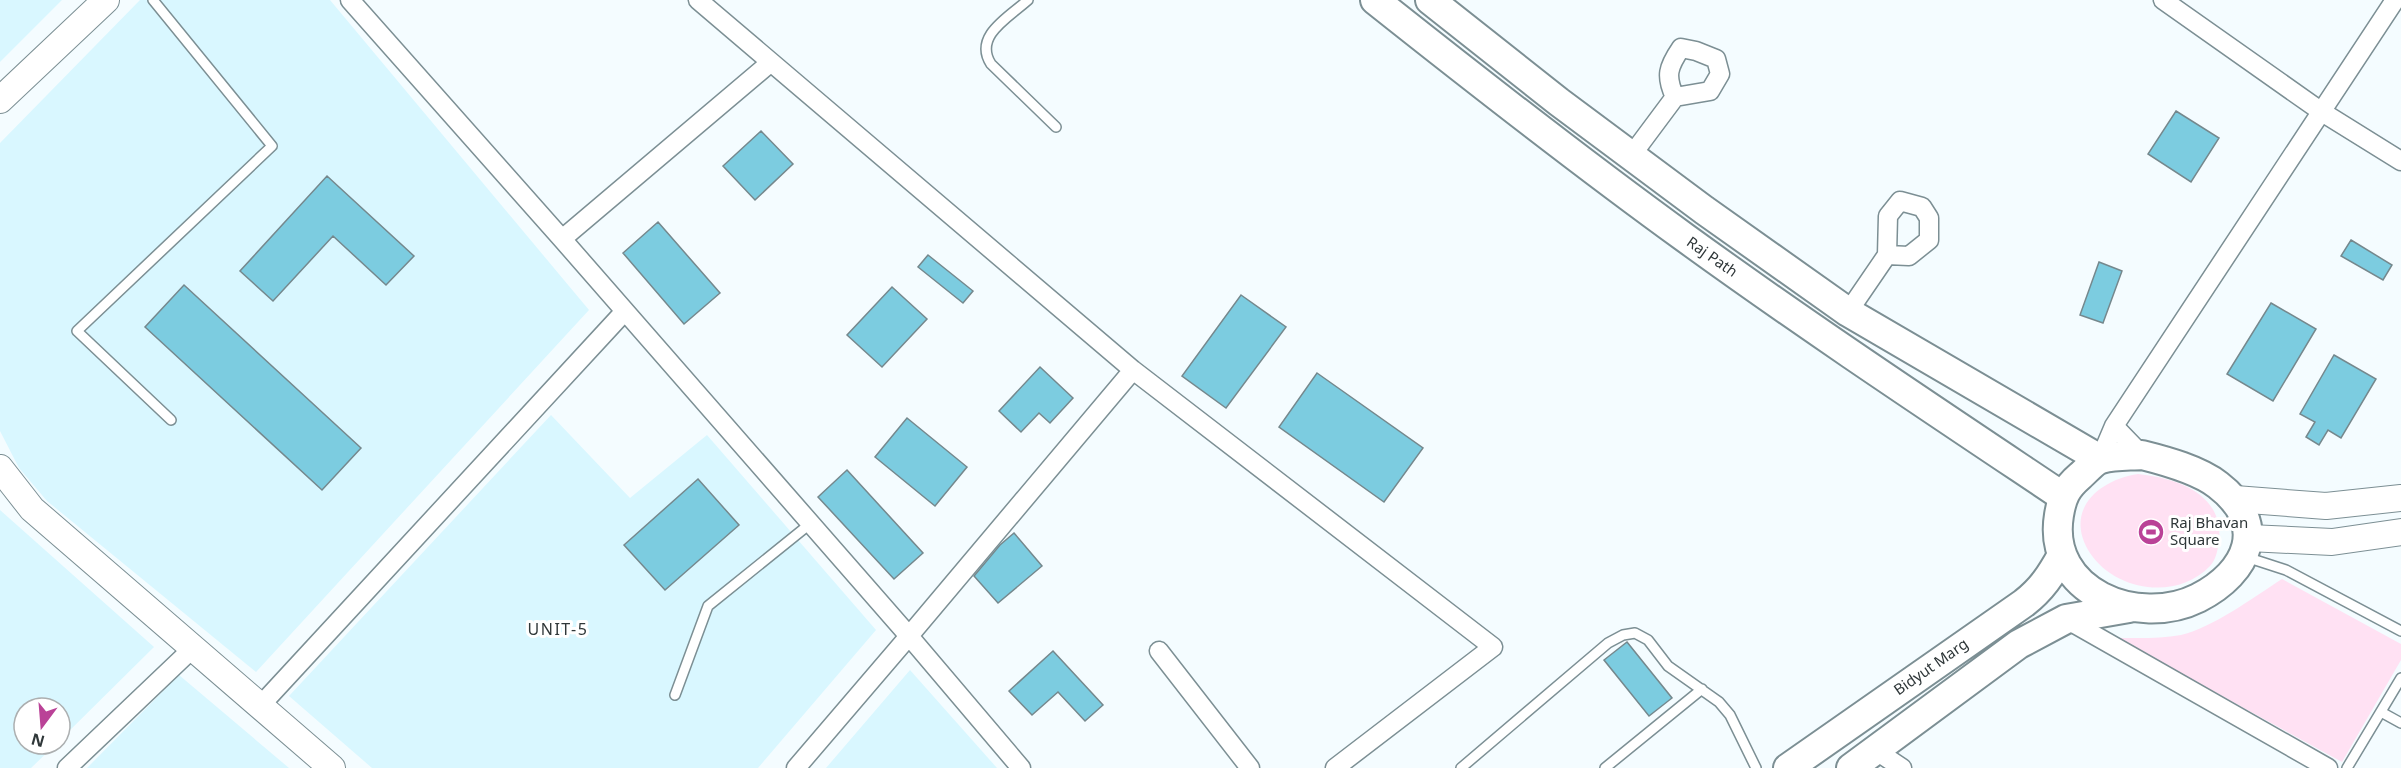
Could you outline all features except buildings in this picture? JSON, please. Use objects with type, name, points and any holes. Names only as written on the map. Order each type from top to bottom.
[{"type":"main road","name":"Raj Path","points":[[1375,0],[1538,129],[1684,237],[1830,340],[2062,496]]},
{"type":"main road","points":[[1430,0],[1559,102],[1848,312],[2100,459]]},
{"type":"main road","points":[[1851,768],[2019,644],[2066,619],[2131,607],[2164,609],[2184,604],[2218,587],[2229,578],[2247,547],[2243,512],[2235,499],[2216,483],[2171,463],[2142,455],[2100,459],[2077,478],[2062,496],[2057,525],[2062,555],[2072,574],[2101,597],[2131,607]]},
{"type":"main road","name":"Bidyut Marg","points":[[1788,768],[2024,603],[2049,579],[2062,555]]},
{"type":"street","points":[[2,93],[106,0]]},
{"type":"street","points":[[350,0],[909,636],[1021,768]]},
{"type":"street","points":[[698,0],[1133,370],[1493,647],[1335,768]]},
{"type":"street","points":[[2163,0],[2322,112],[2401,161]]},
{"type":"street","points":[[2100,459],[2114,426],[2394,0]]},
{"type":"street","points":[[562,239],[770,63]]},
{"type":"street","points":[[1632,156],[1675,97]]},
{"type":"street","points":[[1848,312],[1887,255]]},
{"type":"street","points":[[261,705],[625,311]]},
{"type":"street","points":[[796,768],[1133,370]]},
{"type":"street","points":[[2114,426],[2142,455]]},
{"type":"street","points":[[0,468],[32,509],[333,768]]},
{"type":"street","points":[[2235,499],[2326,506],[2401,498]]},
{"type":"street","points":[[2247,547],[2332,542],[2401,532]]},
{"type":"street","points":[[2066,619],[2328,768]]},
{"type":"street","points":[[67,768],[192,649]]},
{"type":"street","points":[[1159,651],[1250,768]]},
{"type":"street","points":[[1875,750],[1902,768]]},
{"type":"lane","points":[[153,0],[272,146],[77,331],[171,420]]},
{"type":"lane","points":[[1028,0],[988,35],[985,46],[986,56],[991,64],[1056,127]]},
{"type":"lane","points":[[675,695],[708,606],[810,523]]},
{"type":"lane","points":[[2247,547],[2401,630]]},
{"type":"lane","points":[[1461,768],[1473,764],[1608,643],[1623,635],[1635,633],[1648,640],[1668,666],[1719,702],[1730,715],[1756,768]]},
{"type":"lane","points":[[2347,768],[2401,678]]},
{"type":"lane","points":[[1605,768],[1702,689]]},
{"type":"lane","points":[[2381,712],[2401,723]]},
{"type":"shaded area","points":[[0,0],[62,0],[0,62]]},
{"type":"shaded area","points":[[140,0],[330,0],[589,310],[256,672],[47,501],[19,468],[0,431],[0,143]]},
{"type":"shaded area","points":[[551,415],[630,498],[707,435],[876,630],[758,768],[372,768],[289,696]]},
{"type":"shaded area","name":"Raj Bhavan Square","points":[[2138,474],[2168,480],[2195,491],[2214,511],[2219,525],[2217,551],[2212,564],[2196,577],[2181,584],[2147,587],[2115,576],[2101,566],[2090,553],[2080,524],[2089,500],[2110,483]]},
{"type":"shaded area","points":[[0,510],[154,647],[72,728],[72,696],[12,696],[12,756],[44,756],[31,768],[0,768]]},
{"type":"shaded area","points":[[2282,579],[2401,644],[2401,660],[2342,762],[2116,638],[2165,637],[2193,632],[2233,611]]},
{"type":"shaded area","points":[[910,670],[997,768],[826,768]]},
{"type":"shaded area","points":[[179,675],[289,768],[87,768]]},
{"type":"place","name":"Raj Bhavan Square","points":[[2151,532]]},
{"type":"district","name":"UNIT-5","points":[[558,629]]}]
